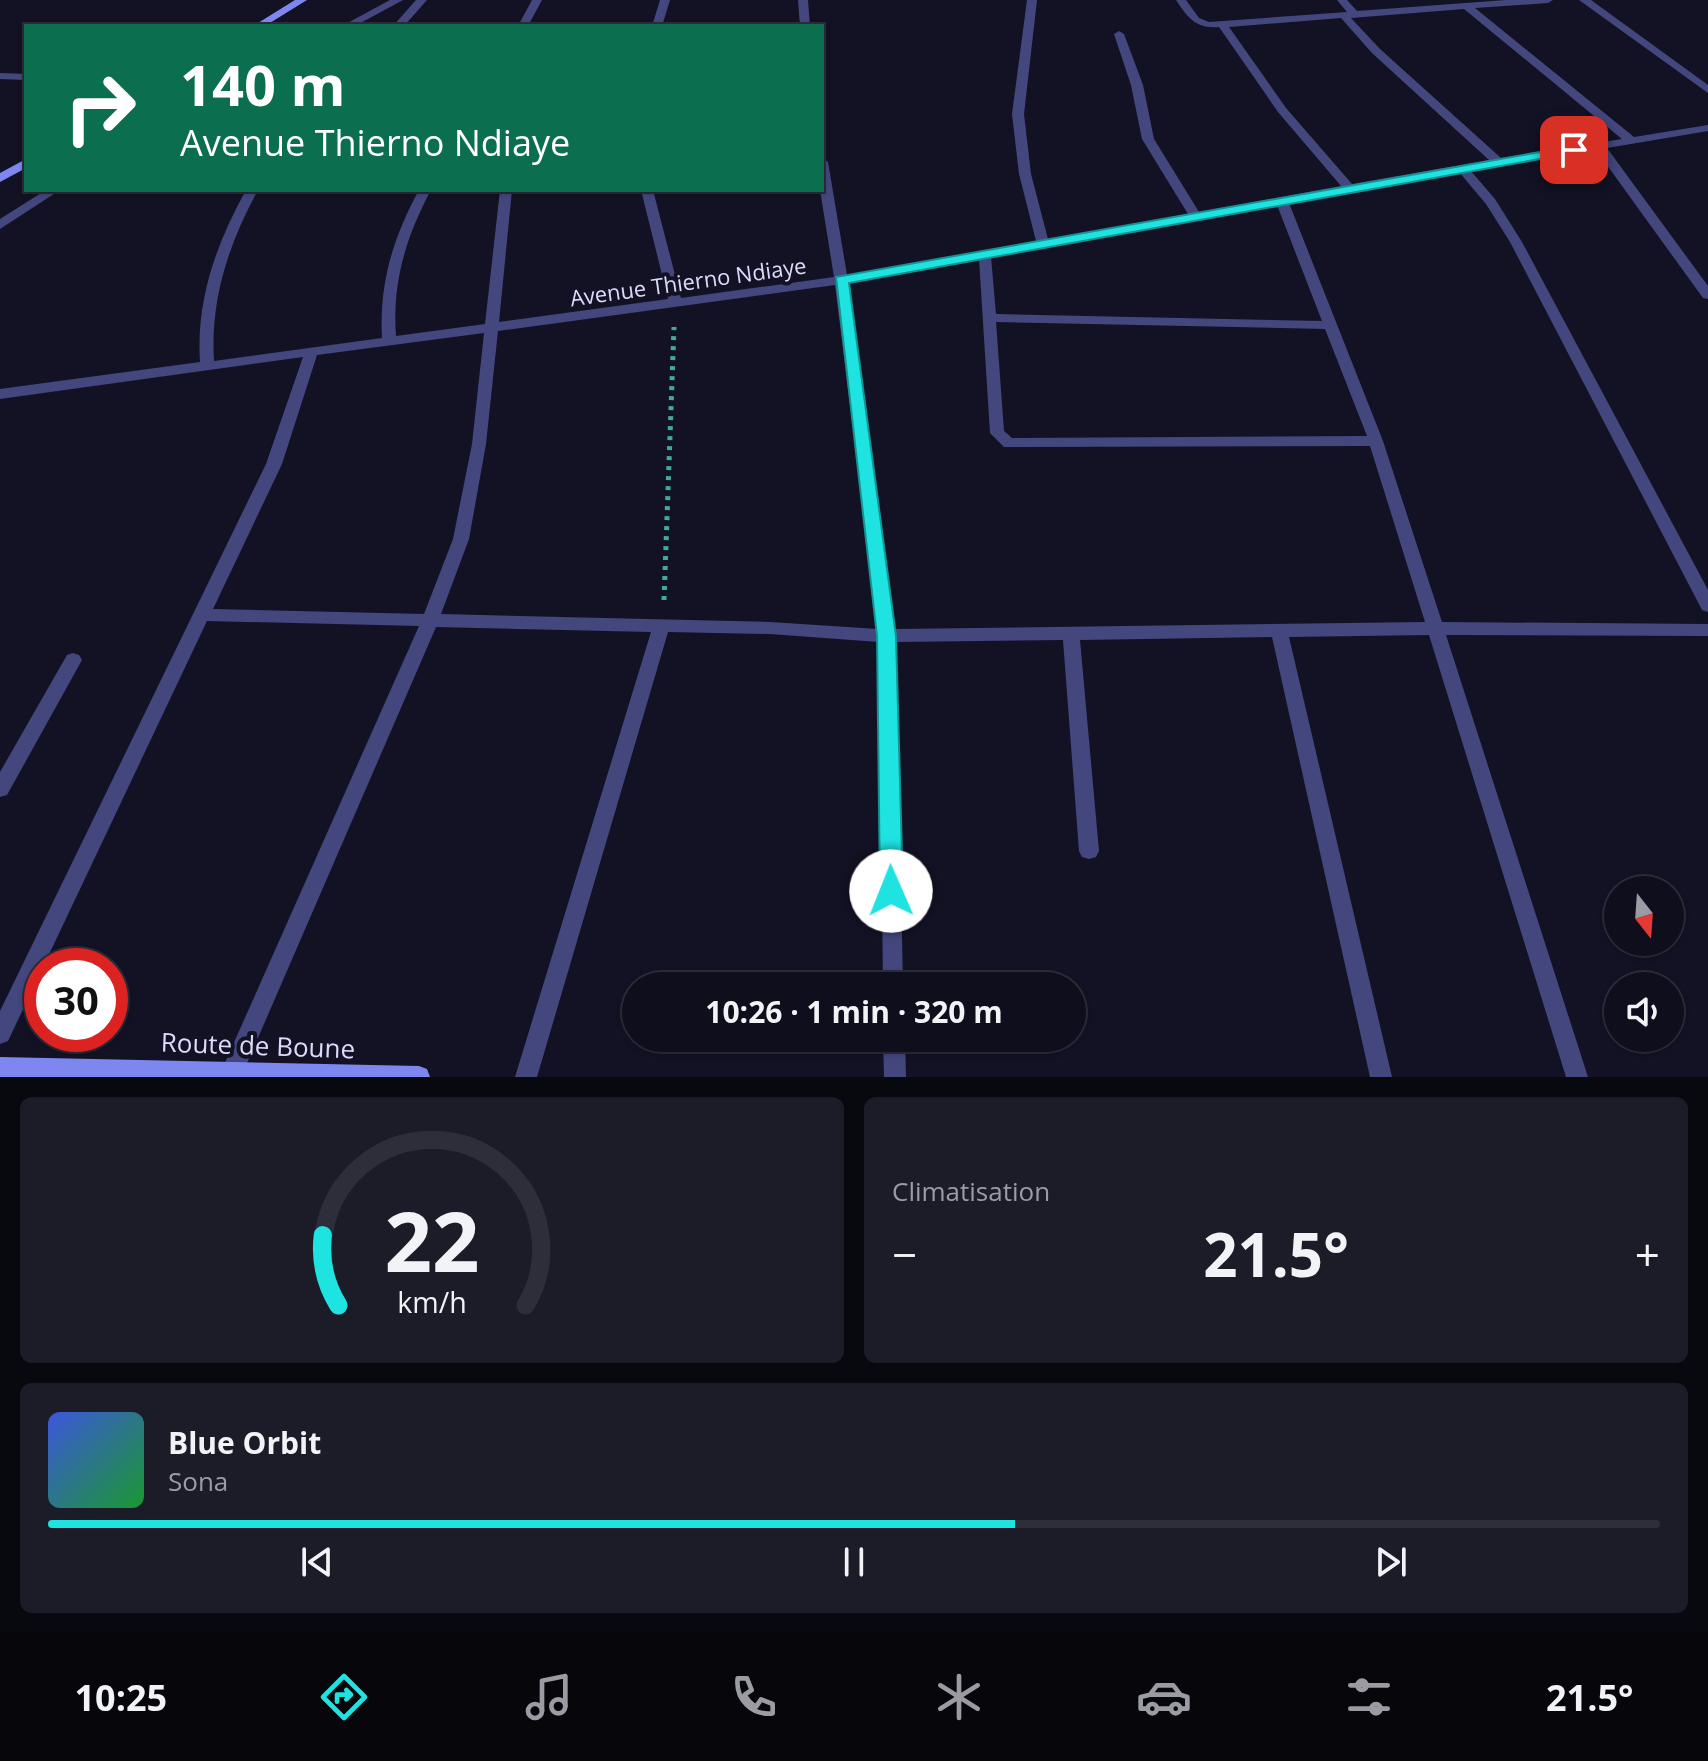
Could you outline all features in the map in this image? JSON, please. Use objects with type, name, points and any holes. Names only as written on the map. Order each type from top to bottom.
[{"type":"street","points":[[261,24],[302,0]]},
{"type":"street","points":[[351,24],[398,0]]},
{"type":"street","points":[[400,24],[422,0]]},
{"type":"street","points":[[524,24],[537,0]]},
{"type":"street","points":[[658,24],[665,0]]},
{"type":"street","points":[[803,0],[805,24]]},
{"type":"street","points":[[1032,0],[1018,114],[1025,174],[1043,245]]},
{"type":"street","points":[[1181,0],[1199,24],[1548,0]]},
{"type":"street","points":[[1342,0],[1376,51],[1499,163]]},
{"type":"street","points":[[1584,0],[1708,90]]},
{"type":"street","points":[[1467,7],[1632,141]]},
{"type":"street","points":[[1222,24],[1282,110],[1350,189]]},
{"type":"street","points":[[1119,34],[1137,85],[1148,139],[1196,217]]},
{"type":"street","points":[[0,76],[24,77]]},
{"type":"street","points":[[1701,129],[1708,141]]},
{"type":"street","name":"Avenue Thierno Ndiaye","points":[[0,394],[491,330],[841,280],[985,257],[1462,168],[1701,129]]},
{"type":"street","points":[[1599,145],[1708,295]]},
{"type":"street","points":[[0,178],[24,164]]},
{"type":"street","points":[[1462,168],[1491,202],[1516,242],[1708,606]]},
{"type":"street","points":[[824,174],[841,280],[887,636],[893,972]]},
{"type":"street","points":[[0,225],[51,192]]},
{"type":"street","points":[[207,367],[203,332],[216,273],[224,243],[251,192]]},
{"type":"street","points":[[389,343],[386,301],[392,264],[401,237],[424,192]]},
{"type":"street","points":[[232,1073],[430,620],[461,539],[479,444],[506,192]]},
{"type":"street","points":[[648,192],[675,302]]},
{"type":"street","points":[[1282,201],[1376,441],[1577,1077]]},
{"type":"street","points":[[985,257],[997,433],[1009,443],[1376,441]]},
{"type":"street","points":[[989,318],[1332,325]]},
{"type":"street","points":[[0,1034],[274,464],[311,353]]},
{"type":"street","points":[[202,615],[662,625],[887,636],[1436,628],[1708,630]]},
{"type":"street","points":[[526,1077],[662,625]]},
{"type":"street","points":[[1279,631],[1381,1077]]},
{"type":"street","points":[[1071,634],[1089,851]]},
{"type":"street","points":[[0,789],[73,660]]},
{"type":"street","points":[[894,1052],[895,1077]]},
{"type":"street","name":"Route de Boune","points":[[0,1068],[419,1077]]},
{"type":"path","points":[[662,625],[675,302]]},
{"type":"route","points":[[891,891],[887,636],[841,280],[985,257],[1574,150]]}]
